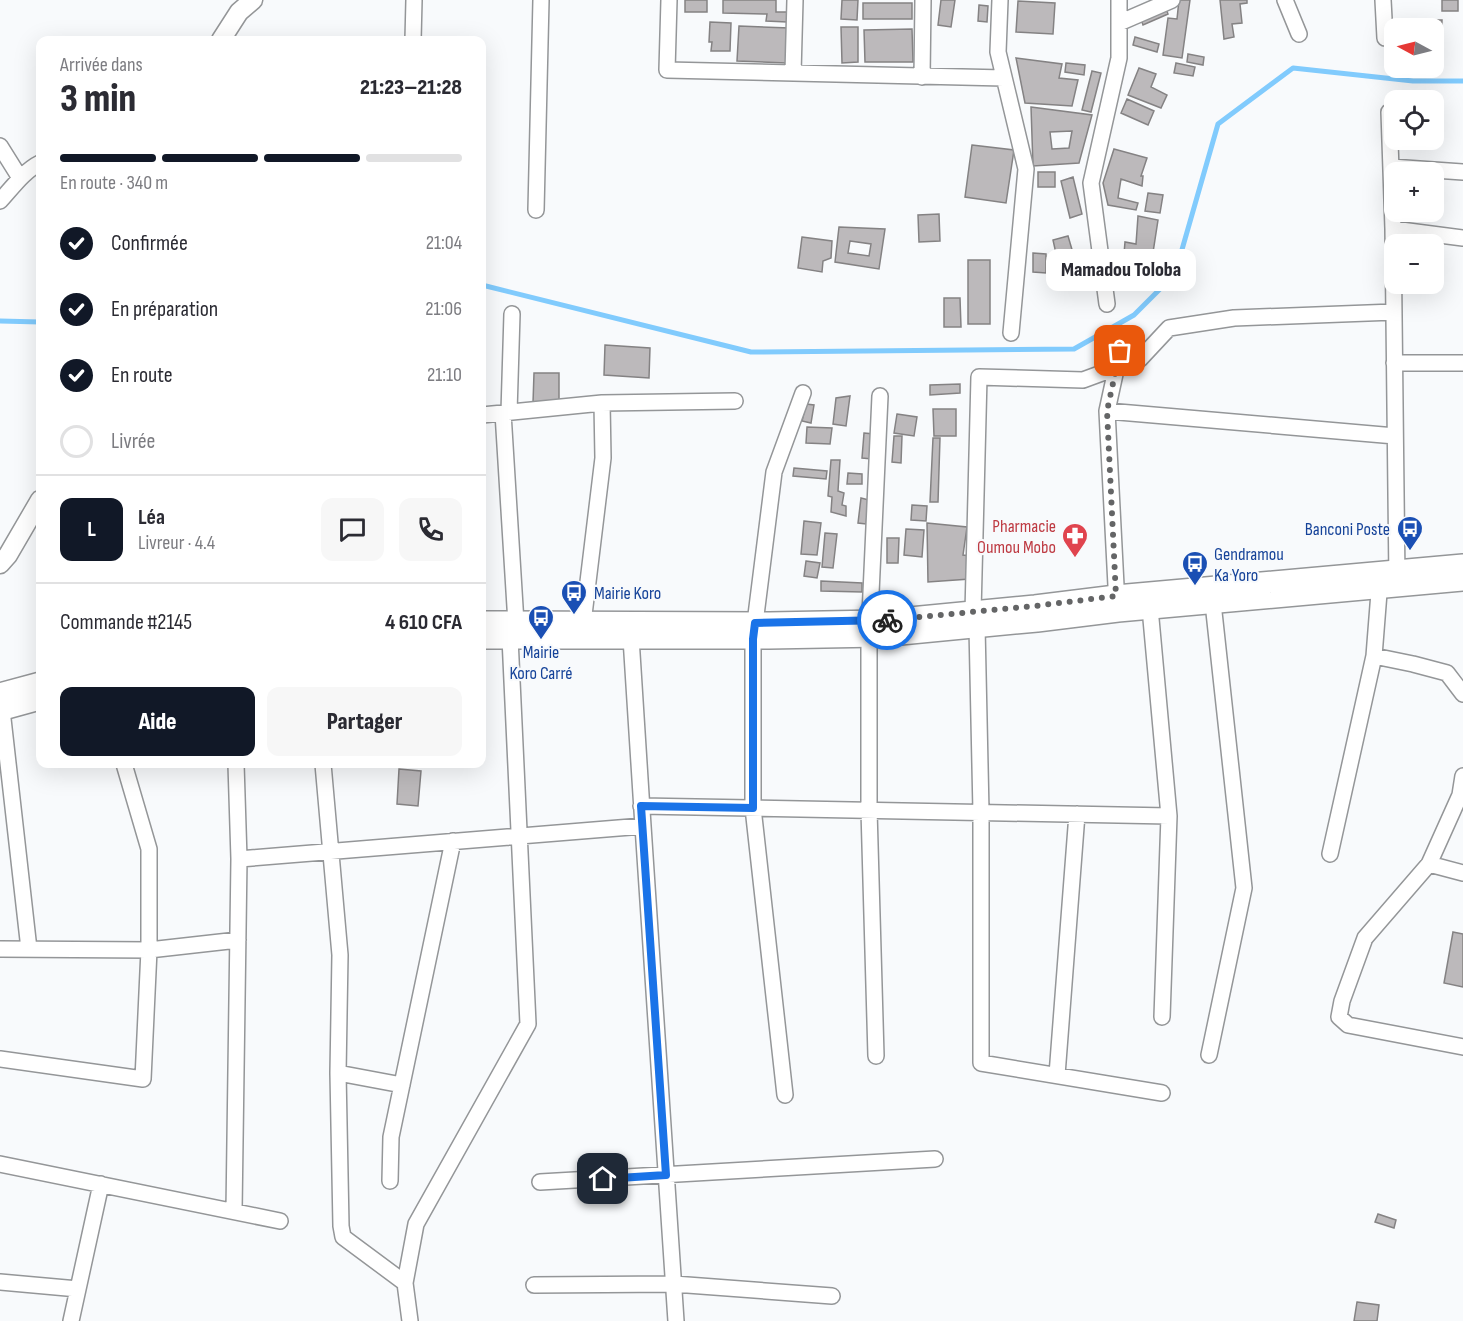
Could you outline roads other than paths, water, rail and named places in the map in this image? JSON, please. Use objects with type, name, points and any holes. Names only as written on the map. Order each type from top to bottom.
[{"type":"main road","points":[[1117,604],[1150,608],[1213,603],[1388,579],[1463,565]]},
{"type":"main road","points":[[486,623],[513,631],[632,638],[754,631],[870,629],[1388,579],[1463,580]]},
{"type":"main road","points":[[486,637],[513,631],[583,623],[754,631]]},
{"type":"main road","points":[[0,704],[36,685]]},
{"type":"main road","points":[[0,704],[36,700]]},
{"type":"street","points":[[224,36],[239,12],[253,0]]},
{"type":"street","points":[[413,36],[414,0]]},
{"type":"street","points":[[536,210],[541,0]]},
{"type":"street","points":[[669,0],[667,70],[1004,78]]},
{"type":"street","points":[[794,73],[795,0]]},
{"type":"street","points":[[922,77],[923,0]]},
{"type":"street","points":[[1000,0],[998,52],[1026,169],[1011,333]]},
{"type":"street","points":[[1107,304],[1091,183],[1119,58],[1119,0]]},
{"type":"street","points":[[1119,23],[1172,0]]},
{"type":"street","points":[[1284,0],[1299,34]]},
{"type":"street","points":[[1383,0],[1384,19]]},
{"type":"street","points":[[0,146],[21,178]]},
{"type":"street","points":[[0,201],[36,166]]},
{"type":"street","points":[[1444,171],[1463,172]]},
{"type":"street","points":[[1330,854],[1374,656],[1388,579],[1395,436],[1393,222]]},
{"type":"street","points":[[1393,229],[1463,238]]},
{"type":"street","points":[[1162,1093],[981,1063],[981,812],[975,620],[979,377],[1083,380],[1140,359],[1169,328],[1234,318],[1394,312]]},
{"type":"street","points":[[410,1321],[405,1283],[416,1224],[528,1024],[519,836],[506,412],[512,314]]},
{"type":"street","points":[[1117,604],[1107,411],[1120,351]]},
{"type":"street","points":[[1395,363],[1463,363]]},
{"type":"street","points":[[785,1095],[753,808],[754,631],[774,472],[802,393]]},
{"type":"street","points":[[876,1056],[869,810],[870,629],[880,396]]},
{"type":"street","points":[[486,414],[602,403],[735,401]]},
{"type":"street","points":[[583,623],[603,458],[602,403]]},
{"type":"street","points":[[1107,411],[1395,436]]},
{"type":"street","points":[[0,564],[9,555],[36,507]]},
{"type":"street","points":[[1209,1056],[1244,888],[1213,603]]},
{"type":"street","points":[[1150,608],[1169,816],[1162,1017]]},
{"type":"street","points":[[632,638],[641,806],[676,1321]]},
{"type":"street","points":[[1374,656],[1447,673],[1463,694]]},
{"type":"street","points":[[0,704],[29,949]]},
{"type":"street","points":[[0,1059],[143,1079],[149,849],[125,768]]},
{"type":"street","points":[[234,1211],[239,859],[236,768]]},
{"type":"street","points":[[323,768],[340,955],[338,1073],[341,1226],[343,1237],[405,1283]]},
{"type":"street","points":[[1463,776],[1460,795],[1429,864],[1365,938],[1342,1001],[1340,1017],[1348,1025],[1463,1047]]},
{"type":"street","points":[[641,806],[1169,816]]},
{"type":"street","points":[[1057,1075],[1077,814]]},
{"type":"street","points":[[239,859],[643,826]]},
{"type":"street","points":[[390,1181],[391,1137],[453,842]]},
{"type":"street","points":[[1429,864],[1463,873]]},
{"type":"street","points":[[0,949],[148,950],[238,940]]},
{"type":"street","points":[[338,1073],[402,1085]]},
{"type":"street","points":[[540,1182],[935,1158]]},
{"type":"street","points":[[0,1164],[280,1221]]},
{"type":"street","points":[[71,1321],[101,1184]]},
{"type":"street","points":[[0,1282],[78,1289]]},
{"type":"street","points":[[534,1285],[674,1284],[832,1296]]},
{"type":"waterway","points":[[486,286],[751,352],[1074,349],[1134,315],[1175,274],[1218,124],[1293,68],[1413,81],[1463,81]]},
{"type":"waterway","points":[[0,321],[36,322]]},
{"type":"place","name":"Mamadou Toloba","points":[[1120,351]]},
{"type":"place","name":"Banconi Poste","points":[[1410,552]]},
{"type":"place","name":"Pharmacie Oumou Mobo","points":[[1075,559]]},
{"type":"place","name":"Gendramou Ka Yoro","points":[[1195,587]]},
{"type":"place","name":"Mairie Koro","points":[[574,616]]},
{"type":"place","name":"Mairie Koro Carré","points":[[541,641]]}]
